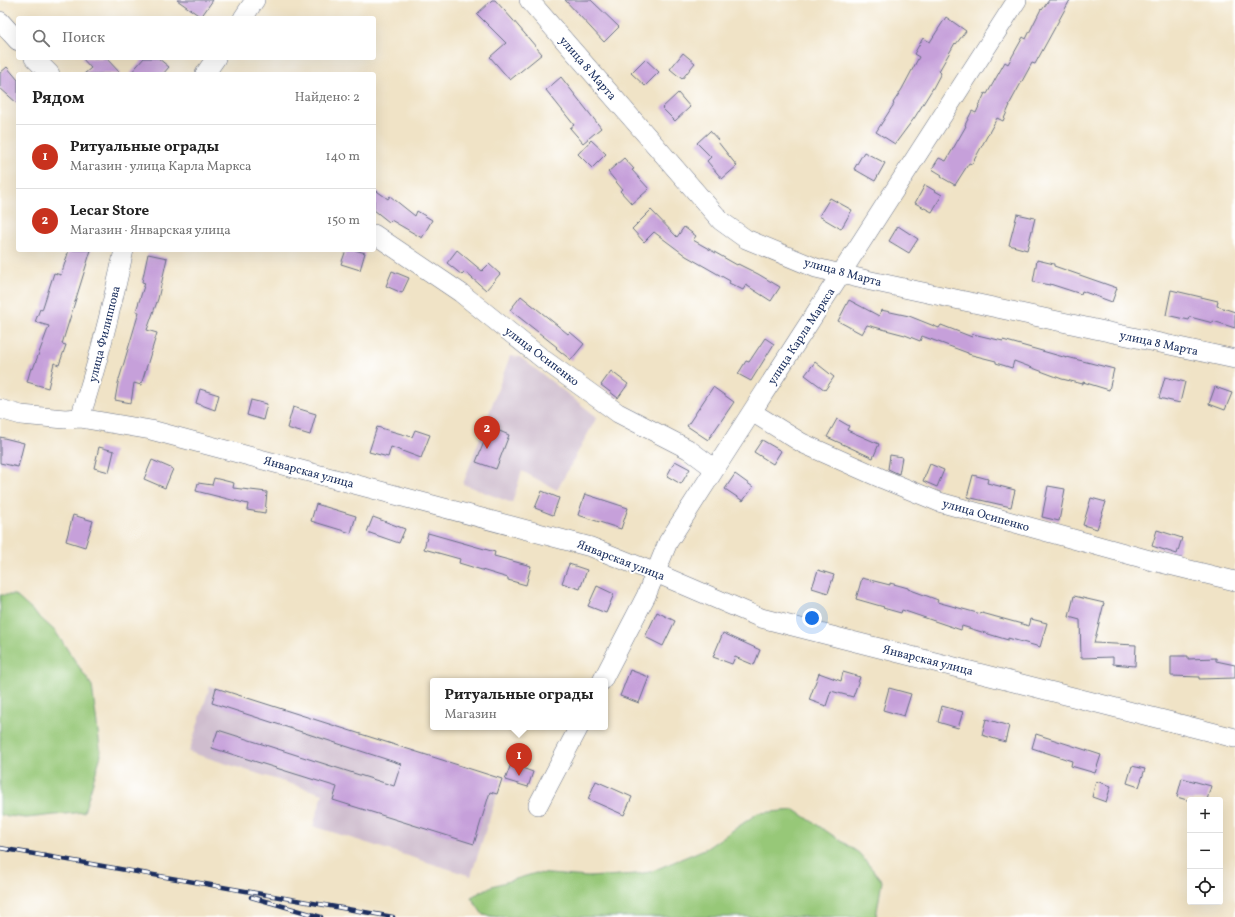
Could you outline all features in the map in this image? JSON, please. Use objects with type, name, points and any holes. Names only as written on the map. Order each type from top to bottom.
[{"type":"street","points":[[244,16],[255,0]]},
{"type":"street","name":"улица 8 Марта","points":[[529,0],[722,221],[746,239],[816,268],[878,283],[1235,359]]},
{"type":"street","name":"улица Карла Маркса","points":[[604,678],[646,596],[668,542],[1016,0]]},
{"type":"street","points":[[0,21],[16,39]]},
{"type":"street","points":[[36,60],[48,72]]},
{"type":"street","points":[[207,72],[215,60]]},
{"type":"street","name":"улица Осипенко","points":[[376,235],[461,293],[543,358],[618,413],[688,449],[715,469]]},
{"type":"street","name":"улица Филиппова","points":[[80,418],[94,372],[124,252]]},
{"type":"street","name":"Январская улица","points":[[0,409],[21,415],[65,419],[80,418],[151,430],[583,545],[656,573],[761,618],[1235,738]]},
{"type":"street","name":"улица Осипенко","points":[[752,412],[802,443],[939,502],[1153,561],[1235,581]]},
{"type":"street","points":[[538,805],[576,730]]},
{"type":"shaded area","points":[[510,356],[520,357],[597,417],[557,490],[522,471],[512,503],[463,484]]},
{"type":"shaded area","points":[[210,686],[502,779],[471,876],[313,826],[323,794],[189,752]]},
{"type":"green space","points":[[0,595],[15,595],[55,631],[92,686],[101,755],[84,812],[26,818],[0,815]]},
{"type":"green space","points":[[795,810],[859,853],[882,881],[876,917],[497,917],[483,915],[471,897],[492,886],[536,873],[588,877],[650,872],[707,848],[758,813]]},
{"type":"building","points":[[177,0],[213,0],[202,16]]},
{"type":"building","points":[[492,0],[495,0],[542,54],[510,80],[490,57],[506,43],[477,14]]},
{"type":"building","points":[[565,0],[591,0],[619,27],[604,42]]},
{"type":"building","points":[[1049,0],[1070,0],[1035,64],[1032,63],[1009,105],[1003,121],[997,118],[972,164],[969,163],[955,185],[941,177],[942,175],[932,169],[939,158],[946,161],[966,126],[965,125],[972,111],[976,113],[985,93],[987,94],[1005,62],[1008,64],[1023,37],[1026,39],[1041,9],[1042,10]]},
{"type":"building","points":[[946,17],[966,31],[956,44],[955,43],[939,71],[941,73],[933,88],[915,117],[895,144],[876,132],[894,104],[893,103],[919,57],[914,54],[923,38],[930,42]]},
{"type":"building","points":[[683,53],[695,63],[682,79],[670,69]]},
{"type":"building","points":[[645,59],[659,72],[645,86],[631,73]]},
{"type":"building","points":[[84,60],[108,60],[119,72],[86,72],[91,68]]},
{"type":"building","points":[[142,60],[160,60],[169,67],[165,72],[132,72]]},
{"type":"building","points":[[7,67],[16,78],[16,102],[0,88],[0,73]]},
{"type":"building","points":[[561,77],[601,128],[583,143],[570,128],[574,125],[546,90]]},
{"type":"building","points":[[678,93],[690,107],[675,121],[662,108]]},
{"type":"building","points":[[710,131],[737,166],[722,179],[707,161],[711,157],[697,143]]},
{"type":"building","points":[[591,140],[606,154],[592,168],[578,154]]},
{"type":"building","points":[[864,152],[885,163],[875,181],[854,169]]},
{"type":"building","points":[[624,158],[634,169],[632,170],[649,189],[632,204],[620,191],[622,189],[608,172]]},
{"type":"building","points":[[925,185],[942,195],[932,212],[915,203]]},
{"type":"building","points":[[376,190],[388,199],[390,196],[415,216],[417,211],[432,220],[422,238],[391,220],[389,222],[376,212]]},
{"type":"building","points":[[830,198],[852,210],[841,229],[819,216]]},
{"type":"building","points":[[651,210],[677,237],[684,227],[696,236],[693,240],[780,287],[771,301],[746,285],[743,290],[729,283],[730,281],[686,256],[654,232],[644,242],[632,229]]},
{"type":"building","points":[[1017,214],[1035,218],[1027,250],[1009,245]]},
{"type":"building","points":[[898,226],[918,239],[909,253],[889,241]]},
{"type":"building","points":[[457,250],[482,271],[489,264],[500,274],[486,290],[465,272],[462,275],[447,263]]},
{"type":"building","points":[[68,252],[90,252],[62,344],[66,345],[59,365],[54,363],[48,388],[27,382],[31,368],[33,369],[49,326],[35,322],[40,309],[42,310],[54,273],[61,275]]},
{"type":"building","points":[[345,252],[365,253],[360,270],[341,264]]},
{"type":"building","points":[[148,254],[167,258],[158,299],[147,330],[157,333],[141,385],[134,383],[131,403],[115,400],[118,383],[139,312],[136,311],[145,283],[142,282]]},
{"type":"building","points":[[1037,260],[1054,264],[1054,266],[1117,288],[1112,302],[1082,291],[1081,294],[1050,284],[1033,282]]},
{"type":"building","points":[[392,271],[409,278],[402,293],[386,286]]},
{"type":"building","points":[[1171,290],[1218,301],[1217,306],[1235,312],[1235,328],[1213,321],[1213,323],[1190,317],[1189,320],[1166,315]]},
{"type":"building","points":[[521,296],[568,334],[570,332],[584,344],[571,360],[510,310]]},
{"type":"building","points":[[849,300],[879,316],[881,310],[909,316],[939,328],[941,325],[972,337],[973,334],[1003,340],[1067,358],[1114,369],[1109,390],[1083,382],[1083,384],[1062,379],[1014,361],[1012,368],[996,363],[996,361],[968,354],[922,336],[920,341],[905,335],[867,325],[862,334],[838,321]]},
{"type":"building","points":[[765,338],[774,344],[751,381],[738,374],[746,361],[749,362]]},
{"type":"building","points":[[815,362],[834,377],[825,390],[805,375]]},
{"type":"building","points":[[611,371],[628,384],[618,398],[601,385]]},
{"type":"building","points":[[1165,377],[1185,382],[1180,403],[1159,398]]},
{"type":"building","points":[[713,387],[734,402],[708,440],[687,426]]},
{"type":"building","points":[[1215,387],[1232,393],[1225,410],[1209,404]]},
{"type":"building","points":[[200,389],[219,395],[215,410],[196,403]]},
{"type":"building","points":[[251,400],[267,404],[263,420],[247,415]]},
{"type":"building","points":[[293,407],[316,414],[310,435],[287,428]]},
{"type":"building","points":[[837,419],[849,426],[847,430],[879,444],[873,458],[827,437]]},
{"type":"building","points":[[377,427],[412,437],[415,430],[430,435],[421,458],[391,447],[388,457],[369,452]]},
{"type":"building","points":[[490,427],[509,435],[496,469],[476,462]]},
{"type":"building","points":[[0,437],[24,443],[18,467],[0,463]]},
{"type":"building","points":[[762,440],[781,451],[773,464],[754,452]]},
{"type":"building","points":[[99,447],[114,451],[109,472],[94,468]]},
{"type":"building","points":[[890,455],[902,457],[899,474],[888,469]]},
{"type":"building","points":[[152,460],[173,469],[165,488],[144,479]]},
{"type":"building","points":[[675,461],[690,469],[681,484],[667,476]]},
{"type":"building","points":[[930,464],[944,470],[937,487],[923,481]]},
{"type":"building","points":[[735,474],[753,487],[743,501],[725,489]]},
{"type":"building","points":[[973,475],[988,479],[987,483],[1015,490],[1011,507],[967,497]]},
{"type":"building","points":[[214,478],[234,483],[233,488],[267,492],[265,513],[247,510],[248,504],[196,491],[198,483],[212,485]]},
{"type":"building","points":[[1048,486],[1065,489],[1059,521],[1042,517]]},
{"type":"building","points":[[542,491],[559,498],[553,515],[535,508]]},
{"type":"building","points":[[585,494],[628,508],[621,529],[578,515]]},
{"type":"building","points":[[1091,498],[1106,502],[1097,529],[1083,525]]},
{"type":"building","points":[[316,504],[356,516],[351,533],[311,521]]},
{"type":"building","points":[[73,515],[93,521],[85,547],[66,541]]},
{"type":"building","points":[[373,517],[405,529],[399,543],[367,532]]},
{"type":"building","points":[[1157,530],[1182,538],[1177,554],[1152,546]]},
{"type":"building","points":[[428,533],[495,552],[494,556],[531,566],[526,585],[459,563],[460,559],[424,549]]},
{"type":"building","points":[[569,564],[587,570],[580,589],[562,583]]},
{"type":"building","points":[[818,570],[834,575],[828,593],[812,588]]},
{"type":"building","points":[[862,578],[908,588],[938,600],[937,602],[1029,626],[1031,619],[1047,623],[1040,647],[1008,638],[1008,640],[962,626],[961,630],[902,610],[901,613],[856,599]]},
{"type":"building","points":[[597,586],[614,594],[606,613],[588,606]]},
{"type":"building","points":[[1074,596],[1104,603],[1094,643],[1136,645],[1135,666],[1113,664],[1113,657],[1081,658],[1080,620],[1069,617]]},
{"type":"building","points":[[657,612],[675,621],[663,646],[645,637]]},
{"type":"building","points":[[723,633],[760,650],[754,665],[735,657],[732,664],[713,657]]},
{"type":"building","points":[[1171,656],[1188,656],[1188,659],[1216,658],[1216,661],[1235,665],[1235,678],[1199,679],[1199,677],[1171,676]]},
{"type":"building","points":[[630,670],[649,677],[639,703],[620,696]]},
{"type":"building","points":[[843,672],[860,677],[853,697],[831,691],[826,706],[809,700],[819,673],[841,681]]},
{"type":"building","points":[[216,688],[502,779],[497,794],[490,792],[474,844],[333,800],[337,787],[212,748],[218,730],[394,786],[401,764],[212,703]]},
{"type":"building","points":[[889,688],[911,694],[904,716],[883,710]]},
{"type":"building","points":[[942,706],[963,712],[958,728],[938,722]]},
{"type":"building","points":[[986,719],[1009,726],[1005,742],[982,735]]},
{"type":"building","points":[[1036,734],[1101,755],[1095,773],[1071,766],[1072,761],[1032,748]]},
{"type":"building","points":[[511,764],[533,772],[528,787],[505,780]]},
{"type":"building","points":[[1132,766],[1145,769],[1139,787],[1127,783]]},
{"type":"building","points":[[1182,778],[1211,786],[1208,797],[1187,797],[1187,800],[1177,797]]},
{"type":"building","points":[[596,781],[632,797],[624,815],[588,799]]},
{"type":"building","points":[[1096,781],[1111,786],[1106,802],[1092,797]]},
{"type":"railway","points":[[0,848],[393,917]]},
{"type":"railway","points":[[251,897],[321,917]]},
{"type":"place","name":"Lecar Store","points":[[487,449]]},
{"type":"place","name":"Ритуальные ограды","points":[[519,776]]}]
